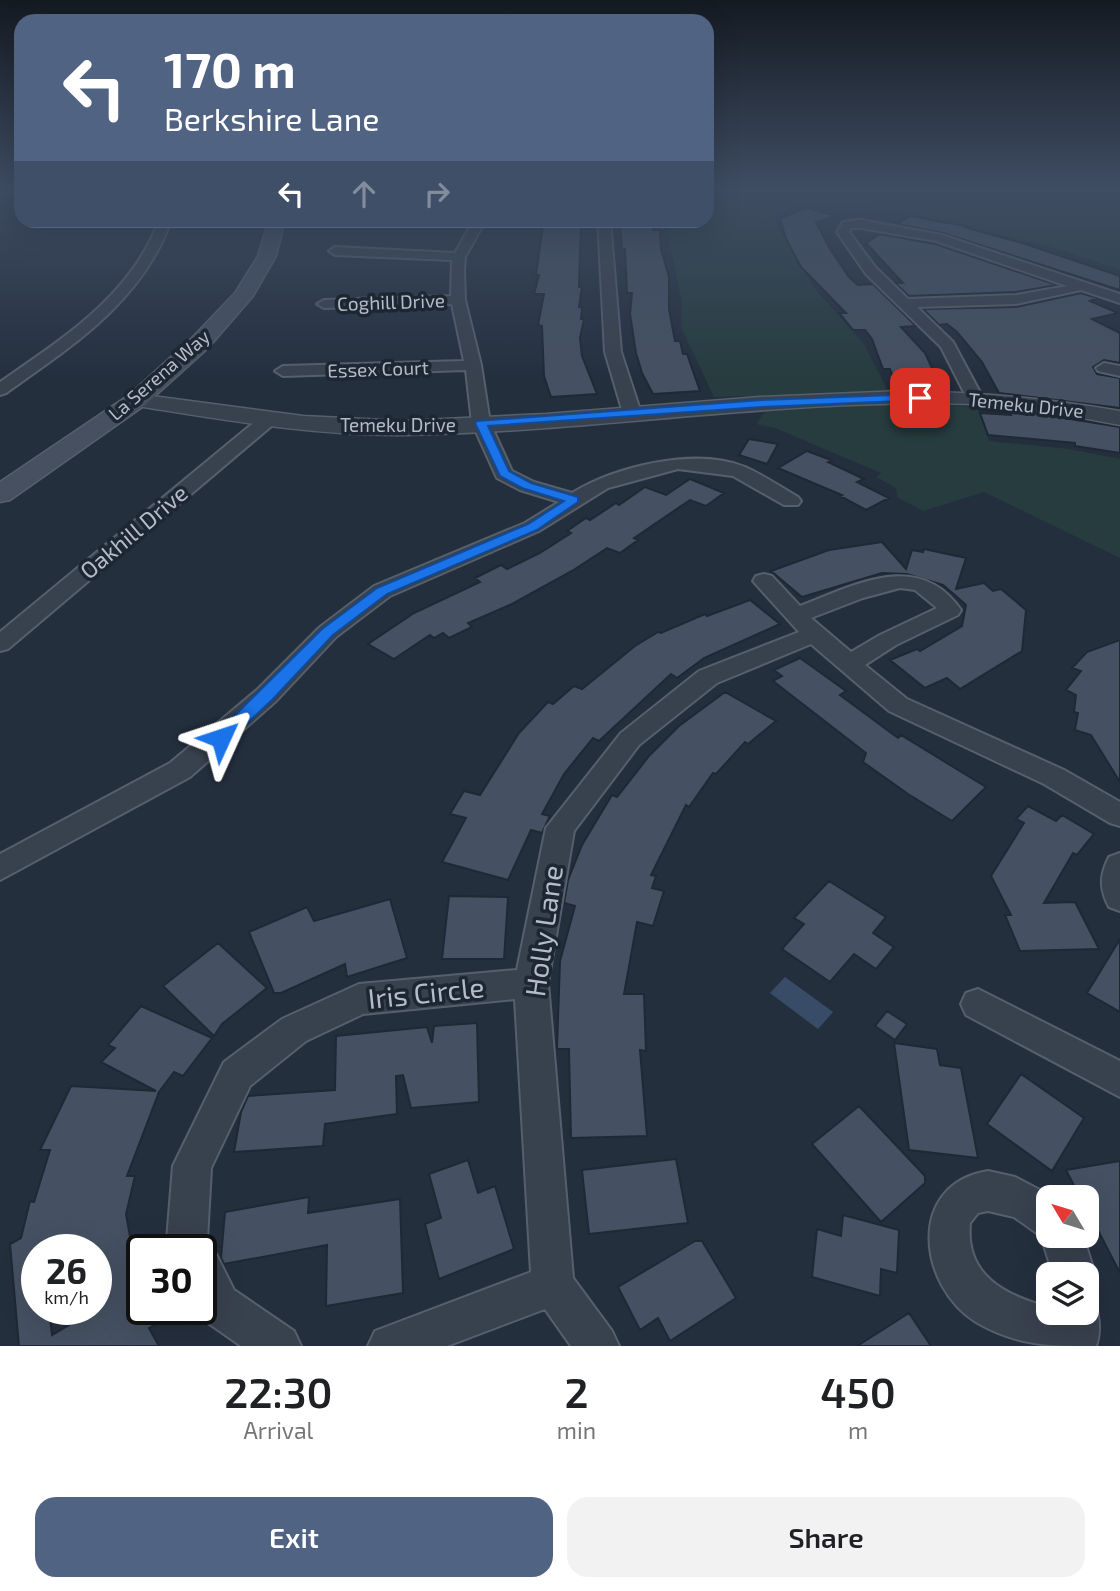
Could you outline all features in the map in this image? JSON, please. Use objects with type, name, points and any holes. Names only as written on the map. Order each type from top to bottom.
[{"type":"main road","name":"La Serena Way","points":[[0,494],[137,400],[200,343],[243,296],[268,253]]},
{"type":"street","points":[[0,390],[115,301],[150,253]]},
{"type":"street","points":[[372,253],[459,257]]},
{"type":"street","points":[[461,253],[458,300],[473,365],[481,423],[504,474],[527,486],[574,500]]},
{"type":"street","points":[[606,253],[613,352],[632,413]]},
{"type":"street","points":[[858,253],[871,271],[948,345],[975,398]]},
{"type":"street","points":[[982,253],[1120,299]]},
{"type":"street","points":[[906,303],[994,300],[1058,294],[1081,286]]},
{"type":"street","name":"Coghill Drive","points":[[324,304],[458,300]]},
{"type":"street","name":"Essex Court","points":[[284,371],[473,365]]},
{"type":"street","name":"Temeku Drive","points":[[137,400],[269,419],[358,427],[481,423],[762,403],[975,398],[1120,418]]},
{"type":"street","name":"Oakhill Drive","points":[[0,644],[269,419]]},
{"type":"street","points":[[0,868],[180,770],[221,738],[328,632],[382,591],[533,527],[601,484],[677,463],[738,471],[792,500]]},
{"type":"street","points":[[764,581],[805,624],[898,705],[1054,778],[1120,815]]},
{"type":"street","name":"Holly Lane","points":[[553,1285],[531,982],[560,828],[629,739],[708,677],[805,624],[889,583],[912,582],[941,596],[950,610],[888,640],[849,664]]},
{"type":"street","points":[[1120,865],[1116,873],[1120,898]]},
{"type":"street","name":"Iris Circle","points":[[187,1234],[192,1166],[237,1074],[294,1030],[359,999],[531,982]]},
{"type":"street","points":[[978,1004],[1120,1080]]},
{"type":"street","points":[[1036,1209],[1023,1199],[1004,1192],[986,1191],[968,1196],[956,1208],[949,1225],[949,1247],[957,1269],[971,1290],[990,1307],[1013,1317],[1081,1332]]},
{"type":"street","points":[[390,1346],[553,1285],[597,1346]]},
{"type":"street","points":[[217,1301],[279,1346]]},
{"type":"green space","points":[[672,253],[793,253],[815,289],[864,344],[887,389],[945,389],[954,406],[977,407],[989,441],[1069,449],[1120,459],[1120,558],[984,492],[923,511],[897,497],[896,488],[876,477],[881,473],[775,428],[756,424],[764,413],[752,396],[714,397],[681,327],[682,303]]},
{"type":"green space","points":[[1068,253],[1120,253],[1120,270]]},
{"type":"water","points":[[785,977],[833,1012],[818,1029],[770,993]]},
{"type":"building","points":[[539,253],[580,253],[579,287],[582,287],[579,307],[582,307],[581,319],[584,319],[580,338],[582,356],[597,394],[551,397],[544,376],[542,326],[538,325],[544,294],[534,294],[539,275],[536,275]]},
{"type":"building","points":[[625,253],[662,253],[669,277],[669,309],[675,341],[680,341],[683,354],[687,354],[700,391],[653,394],[642,373],[636,353],[630,314],[632,293],[627,293]]},
{"type":"building","points":[[793,253],[833,253],[849,277],[858,285],[873,284],[916,326],[901,327],[925,353],[938,381],[926,380],[928,384],[895,383],[890,369],[883,369],[872,339],[865,330],[853,330],[839,313],[846,313],[801,267]]},
{"type":"building","points":[[875,253],[961,253],[1057,285],[1016,292],[909,296],[895,283],[903,283]]},
{"type":"building","points":[[1005,253],[1051,253],[1120,276],[1120,290]]},
{"type":"building","points":[[1081,293],[1097,298],[1090,301],[1118,313],[1092,319],[1120,333],[1120,363],[1104,360],[1093,367],[1097,374],[1120,378],[1120,408],[999,393],[982,362],[957,332],[947,324],[939,325],[923,309],[1016,307]]},
{"type":"building","points":[[1008,409],[1120,427],[1120,453],[1075,446],[1075,443],[988,435],[980,413],[1011,415]]},
{"type":"building","points":[[749,439],[778,444],[767,464],[739,455]]},
{"type":"building","points":[[807,451],[831,460],[828,462],[864,479],[857,482],[889,498],[866,510],[840,496],[842,495],[778,468]]},
{"type":"building","points":[[690,479],[724,493],[706,506],[690,500],[634,538],[638,540],[620,553],[607,548],[512,604],[468,623],[472,627],[449,638],[443,633],[434,638],[430,635],[394,659],[368,644],[414,613],[480,582],[475,578],[501,565],[507,569],[540,553],[571,533],[567,531],[586,518],[590,520],[616,503],[619,505],[645,487],[666,495]]},
{"type":"building","points":[[882,542],[906,569],[912,550],[923,552],[924,549],[966,558],[956,589],[984,583],[993,591],[1001,589],[1026,610],[1022,651],[960,689],[947,678],[925,688],[890,660],[917,649],[920,651],[962,626],[966,605],[943,585],[907,574],[882,573],[802,597],[771,571],[829,550]]},
{"type":"building","points":[[750,600],[780,624],[704,658],[677,678],[671,674],[599,741],[593,738],[564,774],[542,814],[550,816],[542,833],[531,830],[508,880],[442,862],[466,818],[450,814],[464,791],[480,795],[519,733],[548,702],[553,704],[574,686],[582,689],[635,646],[658,632]]},
{"type":"building","points":[[1120,640],[1120,782],[1091,735],[1075,730],[1078,713],[1074,712],[1076,695],[1066,690],[1081,671],[1072,668],[1087,652]]},
{"type":"building","points":[[800,658],[846,691],[840,695],[898,738],[901,735],[986,787],[952,821],[908,794],[863,762],[866,753],[773,681],[782,676],[774,670]]},
{"type":"building","points":[[725,692],[776,721],[748,744],[745,742],[716,774],[713,773],[689,807],[686,805],[651,875],[656,876],[652,888],[664,891],[653,926],[637,922],[624,994],[644,994],[646,1051],[640,1050],[647,1136],[571,1138],[569,1049],[557,1049],[560,961],[575,906],[564,903],[568,880],[582,845],[612,795],[617,797],[649,756],[679,726]]},
{"type":"building","points":[[1028,806],[1056,821],[1062,815],[1094,834],[1077,855],[1073,853],[1044,903],[1075,902],[1099,949],[1020,951],[1005,915],[1011,915],[991,876],[1024,823],[1016,819]]},
{"type":"building","points":[[829,881],[886,917],[873,933],[894,947],[876,969],[854,954],[830,982],[782,949],[804,924],[794,918]]},
{"type":"building","points":[[449,896],[508,897],[504,959],[442,959]]},
{"type":"building","points":[[390,899],[407,958],[347,977],[345,964],[281,993],[274,993],[249,932],[307,907],[314,921]]},
{"type":"building","points":[[1120,939],[1120,1012],[1087,993]]},
{"type":"building","points":[[218,943],[267,988],[222,1024],[214,1036],[163,986]]},
{"type":"building","points":[[141,1006],[212,1038],[183,1076],[174,1072],[159,1092],[127,1176],[135,1176],[126,1214],[130,1234],[126,1234],[126,1325],[154,1325],[149,1328],[159,1346],[19,1346],[10,1244],[21,1238],[21,1325],[51,1325],[52,1335],[69,1325],[112,1325],[112,1234],[22,1234],[30,1201],[34,1202],[50,1150],[40,1150],[71,1086],[156,1091],[101,1062],[115,1048],[108,1045]]},
{"type":"building","points":[[887,1011],[907,1024],[895,1040],[875,1026]]},
{"type":"building","points":[[477,1023],[479,1102],[411,1108],[403,1075],[396,1076],[397,1114],[325,1124],[323,1146],[234,1152],[241,1112],[248,1096],[335,1090],[336,1036],[427,1027],[432,1043],[434,1026]]},
{"type":"building","points":[[894,1043],[937,1049],[940,1065],[961,1068],[978,1158],[909,1150]]},
{"type":"building","points":[[1021,1074],[1084,1118],[1052,1171],[987,1124]]},
{"type":"building","points":[[859,1106],[925,1176],[925,1183],[881,1222],[812,1144]]},
{"type":"building","points":[[676,1159],[688,1223],[589,1234],[582,1170]]},
{"type":"building","points":[[468,1160],[478,1193],[495,1186],[514,1249],[439,1279],[425,1224],[441,1218],[429,1174]]},
{"type":"building","points":[[1120,1161],[1120,1273],[1099,1232],[1099,1185],[1074,1185],[1066,1170]]},
{"type":"building","points":[[309,1197],[308,1213],[400,1199],[403,1293],[326,1306],[327,1245],[224,1264],[221,1258],[225,1212]]},
{"type":"building","points":[[843,1215],[899,1230],[897,1273],[881,1269],[880,1296],[812,1277],[817,1229],[841,1236]]},
{"type":"building","points":[[695,1241],[702,1241],[736,1298],[670,1341],[658,1318],[640,1330],[618,1287]]},
{"type":"building","points":[[909,1313],[931,1346],[857,1346],[884,1329]]},
{"type":"route","points":[[221,738],[328,632],[382,591],[533,527],[574,500],[527,486],[504,474],[481,423],[762,403],[920,398]]}]
